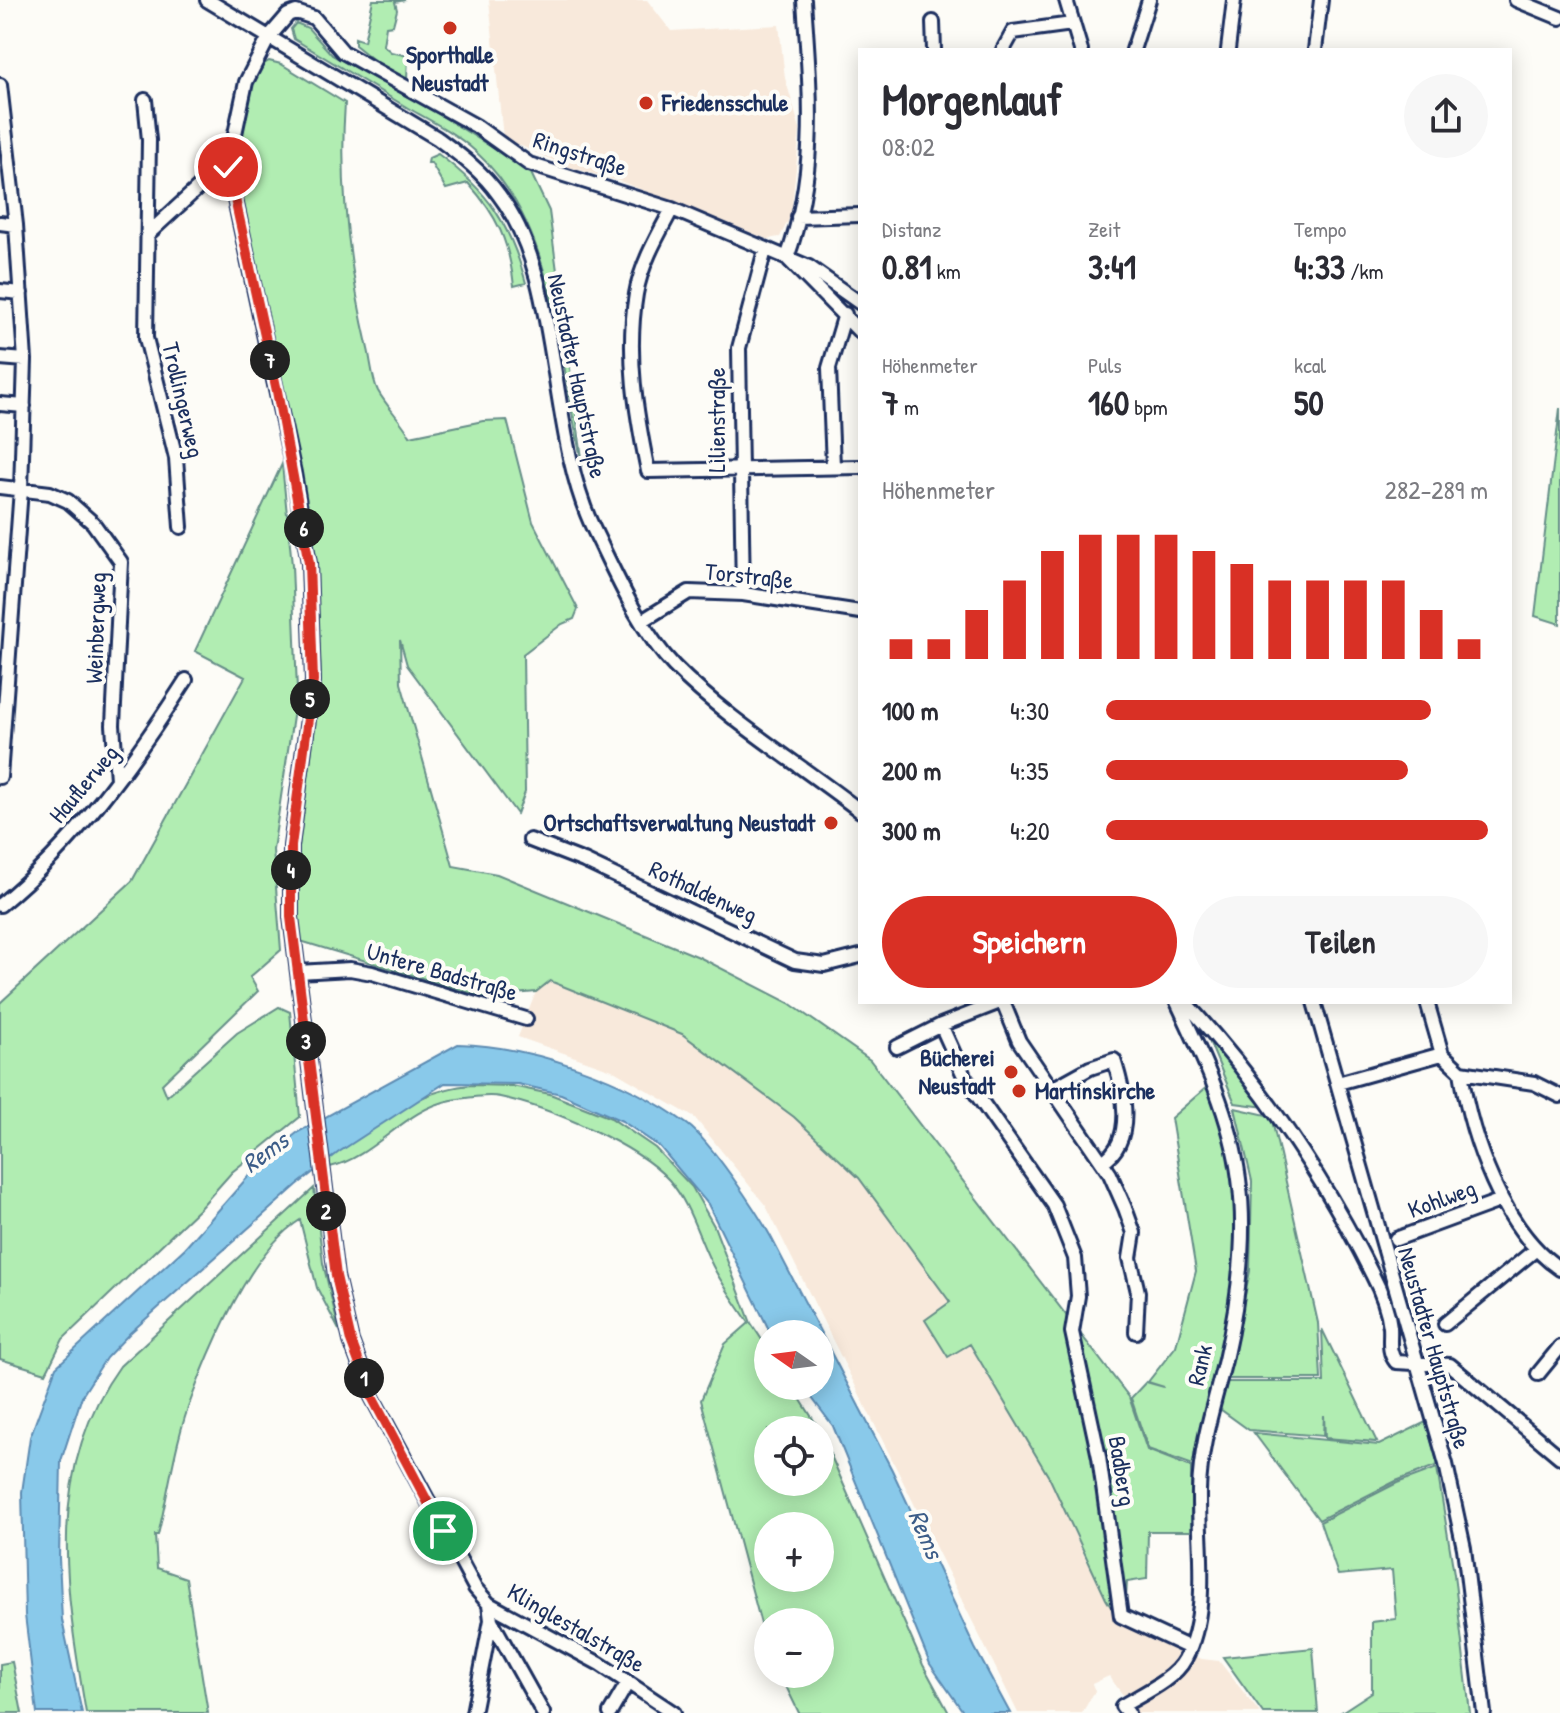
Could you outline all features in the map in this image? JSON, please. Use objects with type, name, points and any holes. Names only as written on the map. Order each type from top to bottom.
[{"type":"street","name":"Neustadter Hauptstraße","points":[[207,0],[437,138],[471,163],[501,197],[526,245],[577,489],[593,528],[642,621],[673,665],[858,809]]},
{"type":"street","points":[[804,0],[812,131],[798,217],[787,258],[795,270],[858,330]]},
{"type":"street","points":[[1066,0],[1080,48]]},
{"type":"street","points":[[1134,48],[1149,0]]},
{"type":"street","points":[[1228,48],[1234,0]]},
{"type":"street","points":[[1315,48],[1321,0]]},
{"type":"street","points":[[1516,0],[1560,18]]},
{"type":"street","name":"Ringstraße","points":[[269,37],[288,15],[306,13],[343,52],[476,126],[529,164],[672,209],[809,267],[858,302]]},
{"type":"street","points":[[933,22],[934,48]]},
{"type":"street","points":[[1004,48],[1013,32],[1072,24]]},
{"type":"street","name":"Klinglestalstraße","points":[[269,37],[246,82],[228,167],[283,419],[309,563],[313,681],[291,846],[291,917],[324,1194],[339,1289],[351,1341],[372,1397],[475,1588],[489,1604],[628,1682],[674,1713]]},
{"type":"street","points":[[0,85],[2,130],[16,225],[25,360],[21,489],[16,568],[4,661],[0,777]]},
{"type":"street","name":"Trollingerweg","points":[[145,100],[148,234],[146,338],[176,458],[181,527]]},
{"type":"street","points":[[148,234],[211,176],[228,167]]},
{"type":"street","points":[[672,209],[652,247],[636,293],[632,393],[648,471],[858,467]]},
{"type":"street","points":[[798,217],[858,215]]},
{"type":"street","points":[[0,223],[16,225]]},
{"type":"street","name":"Lilienstraße","points":[[743,594],[739,348],[765,250]]},
{"type":"street","points":[[0,291],[21,293]]},
{"type":"street","points":[[833,466],[829,368],[845,314]]},
{"type":"street","points":[[0,358],[25,360]]},
{"type":"street","points":[[0,404],[24,406]]},
{"type":"street","name":"Weinbergweg","points":[[0,487],[50,493],[68,501],[93,523],[121,562],[113,725],[117,779]]},
{"type":"street","points":[[0,567],[16,568]]},
{"type":"street","name":"Torstraße","points":[[642,621],[689,592],[743,594],[858,612]]},
{"type":"street","name":"Hauflerweg","points":[[0,905],[68,838],[137,755],[186,680]]},
{"type":"street","name":"Rothaldenweg","points":[[530,840],[584,861],[795,961],[824,965],[858,956]]},
{"type":"street","name":"Untere Badstraße","points":[[298,972],[350,969],[372,973],[526,1019]]},
{"type":"street","points":[[897,1047],[941,1025],[996,1004]]},
{"type":"street","points":[[1002,1004],[1019,1041],[1102,1162],[1134,1233],[1130,1258],[1138,1292],[1136,1332]]},
{"type":"street","name":"Rank","points":[[1128,1713],[1122,1706],[1169,1677],[1184,1663],[1199,1616],[1203,1447],[1235,1313],[1240,1181],[1229,1128],[1210,1073],[1178,1004]]},
{"type":"street","points":[[1187,1004],[1264,1097],[1304,1156],[1365,1259],[1381,1291],[1390,1325],[1391,1355],[1396,1362],[1450,1365],[1560,1457]]},
{"type":"street","name":"Neustadter Hauptstraße","points":[[1315,1004],[1380,1244],[1418,1363],[1464,1548],[1484,1713]]},
{"type":"street","points":[[1428,1004],[1442,1054],[1461,1072],[1534,1083],[1560,1096]]},
{"type":"street","name":"Badberg","points":[[941,1025],[965,1078],[1054,1205],[1075,1258],[1078,1296],[1072,1332],[1099,1457],[1121,1616],[1190,1648]]},
{"type":"street","points":[[1338,1083],[1442,1054]]},
{"type":"street","points":[[1052,1089],[1090,1068],[1114,1060],[1125,1093],[1121,1139],[1111,1156],[1102,1162]]},
{"type":"street","points":[[1461,1072],[1466,1109],[1502,1200],[1535,1250],[1560,1269]]},
{"type":"street","name":"Kohlweg","points":[[1396,1239],[1502,1200]]},
{"type":"street","points":[[1445,1324],[1535,1250]]},
{"type":"street","points":[[1538,1374],[1560,1347]]},
{"type":"street","points":[[473,1713],[491,1620],[489,1604]]},
{"type":"street","points":[[491,1620],[543,1713]]},
{"type":"street","points":[[610,1713],[628,1682]]},
{"type":"shaded area","name":"Friedensschule","points":[[489,0],[647,0],[671,31],[779,25],[785,78],[800,129],[791,215],[780,237],[767,239],[622,182],[566,166],[503,138]]},
{"type":"shaded area","points":[[549,981],[682,1034],[794,1117],[859,1178],[951,1302],[926,1321],[969,1344],[1050,1479],[1086,1559],[1126,1628],[1202,1659],[1219,1661],[1260,1713],[1136,1713],[1109,1676],[1092,1684],[1095,1691],[1082,1713],[1018,1713],[834,1343],[834,1320],[823,1320],[766,1206],[695,1118],[612,1070],[518,1037],[536,992]]},
{"type":"green space","points":[[373,0],[405,0],[395,2],[397,10],[393,25],[386,26],[383,45],[391,52],[408,56],[407,79],[380,65],[355,45],[355,38],[364,41]]},
{"type":"green space","points":[[296,23],[308,28],[332,55],[437,113],[530,171],[549,211],[583,466],[560,340],[540,257],[524,218],[503,182],[475,151],[443,128],[294,39],[291,29]]},
{"type":"green space","points":[[269,61],[281,64],[345,103],[343,165],[347,226],[356,288],[378,391],[410,436],[483,421],[507,420],[533,522],[578,609],[574,619],[562,624],[523,654],[525,792],[517,814],[407,665],[400,640],[401,683],[453,866],[497,874],[699,957],[789,1003],[870,1060],[1129,1397],[1147,1450],[1191,1467],[1191,1531],[1148,1531],[1147,1579],[1127,1582],[1125,1613],[1116,1615],[1106,1599],[1050,1479],[970,1344],[948,1357],[925,1320],[950,1302],[859,1178],[794,1117],[682,1034],[550,981],[536,992],[484,997],[297,940],[299,845],[321,681],[316,564],[289,414],[237,186],[240,125],[250,84],[259,67]]},
{"type":"green space","points":[[438,154],[471,182],[495,210],[512,242],[526,283],[514,286],[509,256],[500,230],[478,195],[468,183],[446,189],[431,163],[428,163],[429,158]]},
{"type":"green space","points":[[1560,408],[1560,624],[1535,616]]},
{"type":"green space","points":[[282,464],[292,565],[297,690],[273,850],[281,950],[250,977],[258,991],[162,1084],[167,1096],[237,1033],[279,1007],[290,1012],[300,1117],[232,1172],[200,1208],[63,1339],[46,1373],[0,1359],[0,1003],[132,881],[245,677],[195,651]]},
{"type":"green space","points":[[1207,1036],[1265,1107],[1235,1103]]},
{"type":"green space","points":[[474,1085],[512,1086],[550,1094],[611,1118],[655,1148],[692,1187],[714,1226],[754,1328],[754,1400],[801,1400],[811,1416],[754,1416],[754,1496],[834,1496],[834,1463],[923,1665],[949,1713],[799,1713],[787,1688],[834,1688],[834,1608],[757,1608],[701,1400],[725,1344],[749,1323],[716,1272],[684,1201],[669,1180],[635,1153],[590,1129],[542,1109],[489,1096],[435,1105],[361,1154],[330,1167],[328,1154],[380,1120],[435,1093]]},
{"type":"green space","points":[[1208,1086],[1224,1137],[1233,1185],[1235,1231],[1233,1277],[1226,1322],[1193,1465],[1148,1449],[1131,1398],[1146,1382],[1164,1387],[1148,1382],[1176,1346],[1196,1271],[1171,1118]]},
{"type":"green space","points":[[1235,1108],[1271,1116],[1318,1323],[1321,1379],[1228,1379],[1250,1271],[1252,1181]]},
{"type":"green space","points":[[314,1188],[323,1263],[339,1330],[317,1288],[300,1220],[265,1253],[222,1326],[186,1413],[158,1535],[155,1535],[157,1568],[186,1578],[208,1713],[86,1713],[72,1623],[67,1534],[71,1491],[80,1448],[96,1406],[120,1366]]},
{"type":"green space","points":[[1322,1329],[1377,1442],[1325,1438],[1324,1415],[1323,1436],[1249,1430],[1220,1409],[1227,1382],[1324,1382]]},
{"type":"green space","points":[[1426,1422],[1438,1465],[1396,1481],[1319,1520],[1254,1433],[1379,1445]]},
{"type":"green space","points":[[1437,1468],[1454,1574],[1470,1713],[1340,1713],[1372,1692],[1372,1622],[1396,1619],[1392,1570],[1338,1575],[1320,1522],[1397,1483]]},
{"type":"green space","points":[[1313,1648],[1318,1713],[1263,1713],[1223,1657]]},
{"type":"green space","points":[[12,1662],[22,1713],[0,1713],[0,1664]]},
{"type":"water","points":[[458,1044],[517,1051],[578,1068],[636,1093],[697,1133],[720,1160],[771,1237],[814,1320],[764,1320],[708,1204],[660,1147],[622,1121],[561,1094],[518,1084],[445,1083],[339,1152],[297,1185],[130,1333],[106,1358],[82,1396],[61,1461],[59,1558],[62,1620],[82,1713],[37,1713],[25,1615],[22,1492],[30,1437],[56,1367],[185,1248],[262,1161],[298,1132]]},
{"type":"water","points":[[834,1358],[892,1470],[975,1648],[1010,1713],[964,1713],[930,1664],[834,1428],[834,1416],[826,1416],[814,1400],[834,1400]]},
{"type":"place","name":"Sporthalle Neustadt","points":[[450,28]]},
{"type":"place","name":"Friedensschule","points":[[646,103]]},
{"type":"place","name":"Ortschaftsverwaltung Neustadt","points":[[831,823]]},
{"type":"place","name":"Bücherei Neustadt","points":[[1011,1072]]},
{"type":"place","name":"Martinskirche","points":[[1019,1091]]},
{"type":"route","points":[[228,167],[277,391],[309,563],[313,681],[291,846],[291,917],[336,1276],[351,1341],[372,1397],[443,1531]]},
{"type":"water label","name":"Rems","points":[[265,1152]]},
{"type":"water label","name":"Rems","points":[[926,1534]]}]
